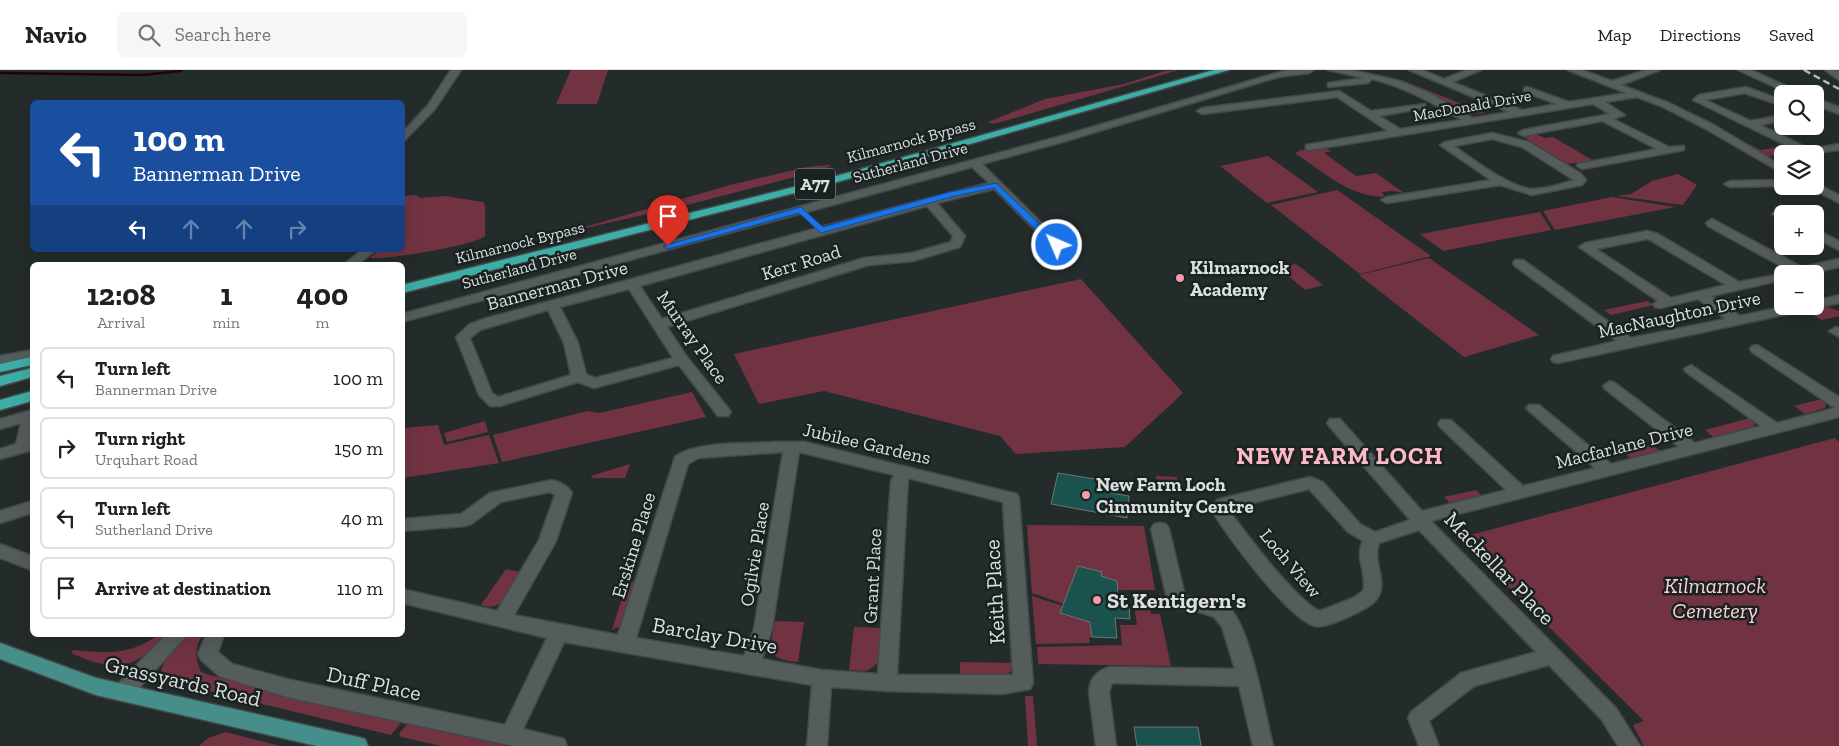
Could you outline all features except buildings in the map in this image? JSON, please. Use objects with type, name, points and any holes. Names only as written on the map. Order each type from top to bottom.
[{"type":"highway","name":"Kilmarnock Bypass","points":[[405,279],[821,176],[1203,70]]},
{"type":"highway","name":"Kilmarnock Bypass","points":[[405,288],[835,179],[1224,70]]},
{"type":"highway","points":[[0,368],[30,361]]},
{"type":"highway","points":[[0,381],[30,374]]},
{"type":"highway","points":[[0,391],[30,383]]},
{"type":"highway","points":[[0,406],[30,397]]},
{"type":"main road","name":"Grassyards Road","points":[[0,651],[96,686],[358,746]]},
{"type":"street","points":[[405,137],[432,107],[456,70]]},
{"type":"street","name":"Sutherland Drive","points":[[405,317],[1062,139],[1277,74],[1309,70]]},
{"type":"street","points":[[1333,70],[1365,74],[1397,83],[1422,93],[1470,120]]},
{"type":"street","points":[[1414,70],[1518,112]]},
{"type":"street","points":[[1444,82],[1476,70]]},
{"type":"street","points":[[1573,70],[1613,84],[1690,116],[1774,165]]},
{"type":"street","points":[[1613,84],[1655,70]]},
{"type":"street","points":[[1743,70],[1778,85]]},
{"type":"street","points":[[1830,70],[1839,77]]},
{"type":"street","points":[[1321,77],[1331,85],[1334,92],[1398,133]]},
{"type":"street","points":[[1331,85],[1368,80]]},
{"type":"street","points":[[1527,90],[1566,104]]},
{"type":"street","points":[[1774,100],[1746,90],[1699,98],[1698,100],[1809,152],[1839,147]]},
{"type":"street","points":[[1202,111],[1339,94]]},
{"type":"street","name":"MacDonald Drive","points":[[1310,147],[1566,104],[1638,94]]},
{"type":"street","points":[[1523,133],[1620,115],[1592,100]]},
{"type":"street","points":[[1824,105],[1839,111]]},
{"type":"street","points":[[1371,114],[1422,106]]},
{"type":"street","points":[[1690,116],[1718,110]]},
{"type":"street","points":[[1605,119],[1667,150]]},
{"type":"street","points":[[1750,124],[1774,120]]},
{"type":"street","points":[[1451,124],[1475,139]]},
{"type":"street","points":[[1537,131],[1548,136]]},
{"type":"street","points":[[1506,136],[1521,142],[1576,175],[1580,180],[1578,183],[1532,192],[1503,181],[1444,145],[1475,139],[1506,136]]},
{"type":"street","points":[[1582,166],[1680,148]]},
{"type":"street","points":[[974,162],[1057,245]]},
{"type":"street","points":[[1596,164],[1606,170]]},
{"type":"street","points":[[1387,200],[1503,181]]},
{"type":"street","points":[[1730,184],[1774,183]]},
{"type":"street","name":"Bannerman Drive","points":[[579,377],[495,402],[486,395],[462,336],[475,327],[507,317],[632,284],[821,230],[996,185]]},
{"type":"street","points":[[1824,192],[1839,200]]},
{"type":"street","name":"Kerr Road","points":[[658,325],[868,261],[913,258],[956,244],[959,236],[929,201]]},
{"type":"street","points":[[801,210],[821,230]]},
{"type":"street","points":[[1712,222],[1783,265]]},
{"type":"street","points":[[1736,286],[1654,237],[1647,235],[1584,247],[1662,304],[1774,278]]},
{"type":"street","points":[[1824,238],[1839,246]]},
{"type":"street","points":[[353,262],[367,252]]},
{"type":"street","points":[[1519,263],[1628,342]]},
{"type":"street","name":"Murray Place","points":[[632,284],[682,360],[723,412]]},
{"type":"street","points":[[494,292],[507,317]]},
{"type":"street","points":[[1700,295],[1737,320]]},
{"type":"street","points":[[1824,304],[1837,302]]},
{"type":"street","points":[[552,306],[572,343],[579,377],[594,383],[682,360]]},
{"type":"street","name":"MacNaughton Drive","points":[[1558,359],[1628,342],[1774,313]]},
{"type":"street","points":[[1757,349],[1839,404]]},
{"type":"street","points":[[0,360],[30,354]]},
{"type":"street","points":[[1691,369],[1774,428]]},
{"type":"street","points":[[1610,386],[1692,449]]},
{"type":"street","points":[[1534,408],[1608,470]]},
{"type":"street","name":"Macfarlane Drive","points":[[1420,520],[1519,492],[1839,412]]},
{"type":"street","points":[[0,424],[30,416]]},
{"type":"street","name":"Mackellar Place","points":[[1336,423],[1420,520],[1608,714],[1630,746]]},
{"type":"street","points":[[1446,424],[1519,492]]},
{"type":"street","points":[[0,454],[28,447],[30,426]]},
{"type":"street","name":"Jubilee Gardens","points":[[682,459],[698,453],[792,447],[818,450],[1011,498]]},
{"type":"street","name":"Ogilvie Place","points":[[750,666],[763,629],[792,447]]},
{"type":"street","name":"Erskine Place","points":[[625,644],[682,459]]},
{"type":"street","name":"Grant Place","points":[[887,683],[899,481],[903,471]]},
{"type":"street","name":"Loch View","points":[[1310,483],[1316,486],[1354,528],[1373,539],[1368,545],[1367,562],[1373,584],[1370,594],[1361,602],[1318,620],[1310,618],[1291,599],[1219,509],[1223,504],[1229,502],[1310,483]]},
{"type":"street","points":[[405,525],[465,520],[496,497],[552,486],[564,493],[547,541],[503,618]]},
{"type":"street","name":"Keith Place","points":[[1011,498],[1023,683]]},
{"type":"street","points":[[0,517],[30,508]]},
{"type":"street","points":[[1373,539],[1420,520]]},
{"type":"street","points":[[1160,529],[1177,603],[1207,607],[1224,614],[1234,634],[1262,746]]},
{"type":"street","points":[[0,551],[30,562]]},
{"type":"street","name":"Barclay Drive","points":[[405,597],[503,618],[559,633],[822,678],[887,683],[1002,685],[1023,683]]},
{"type":"street","points":[[510,736],[559,633]]},
{"type":"street","points":[[123,692],[176,637]]},
{"type":"street","name":"Duff Place","points":[[214,637],[208,654],[226,670],[286,688],[557,746]]},
{"type":"street","points":[[1429,746],[1418,718],[1468,679],[1552,656]]},
{"type":"street","points":[[1106,746],[1099,692],[1099,683],[1103,677],[1110,675],[1245,678]]},
{"type":"street","points":[[817,746],[822,678]]},
{"type":"green space","points":[[571,70],[608,70],[597,104],[556,104]]},
{"type":"green space","points":[[1179,70],[1008,120],[993,124],[988,122],[1045,99],[1124,84],[1165,71]]},
{"type":"green space","points":[[1399,79],[1485,113],[1465,114],[1395,80]]},
{"type":"green space","points":[[1535,134],[1545,138],[1553,137],[1594,161],[1567,164],[1524,137]]},
{"type":"green space","points":[[1746,143],[1761,150],[1774,148],[1774,156],[1765,151],[1773,156],[1764,157],[1741,144]]},
{"type":"green space","points":[[1322,146],[1331,151],[1324,153],[1356,176],[1376,173],[1404,193],[1382,192],[1383,197],[1359,192],[1326,175],[1295,153],[1301,150],[1316,150],[1316,148]]},
{"type":"green space","points":[[1268,156],[1318,192],[1267,203],[1220,166]]},
{"type":"green space","points":[[831,165],[825,169],[687,205],[564,233],[730,185],[807,167]]},
{"type":"green space","points":[[1678,174],[1697,185],[1683,205],[1617,196],[1631,194],[1652,181]]},
{"type":"green space","points":[[1337,190],[1431,256],[1360,274],[1271,205]]},
{"type":"green space","points":[[416,195],[420,198],[445,196],[483,202],[485,206],[485,236],[466,244],[430,251],[393,257],[370,258],[378,252],[405,252],[405,196]]},
{"type":"green space","points":[[1612,197],[1675,207],[1555,230],[1543,211]]},
{"type":"green space","points":[[1540,212],[1551,230],[1443,251],[1420,234]]},
{"type":"green space","points":[[1429,258],[1539,335],[1464,357],[1359,275]]},
{"type":"green space","points":[[1296,264],[1323,285],[1305,290],[1279,268]]},
{"type":"green space","points":[[1081,279],[1183,393],[1125,447],[1016,454],[1000,436],[824,391],[759,404],[734,354]]},
{"type":"green space","points":[[1647,301],[1654,305],[1611,315],[1604,310]]},
{"type":"green space","points":[[1824,306],[1839,311],[1839,316],[1822,320],[1813,315],[1824,315]]},
{"type":"green space","points":[[692,392],[706,417],[502,462],[493,435],[587,411],[599,413]]},
{"type":"green space","points":[[1822,399],[1826,403],[1825,408],[1805,414],[1794,406]]},
{"type":"green space","points":[[1750,418],[1755,424],[1752,427],[1713,437],[1705,430]]},
{"type":"green space","points":[[485,421],[488,432],[447,442],[444,433]]},
{"type":"green space","points":[[438,425],[444,445],[489,435],[499,463],[405,478],[405,428]]},
{"type":"green space","name":"Kilmarnock Cemetery","points":[[1835,438],[1839,442],[1839,746],[1644,746],[1633,725],[1644,721],[1459,538]]},
{"type":"green space","points":[[1652,445],[1660,451],[1630,458],[1623,452]]},
{"type":"green space","points":[[630,464],[625,478],[592,478],[591,476]]},
{"type":"green space","points":[[1156,476],[1177,477],[1179,488],[1158,487]]},
{"type":"green space","points":[[1476,490],[1482,496],[1451,504],[1444,497]]},
{"type":"green space","points":[[1027,525],[1144,526],[1155,590],[1118,590],[1117,581],[1101,576],[1102,572],[1078,566],[1064,604],[1032,593]]},
{"type":"green space","points":[[506,569],[520,572],[503,603],[491,607],[481,605]]},
{"type":"green space","points":[[627,582],[639,582],[624,624],[612,630]]},
{"type":"green space","points":[[1032,596],[1063,606],[1060,613],[1090,622],[1092,637],[1089,638],[1090,643],[1036,644]]},
{"type":"green space","points":[[1133,598],[1148,598],[1151,614],[1160,614],[1171,666],[1038,664],[1037,647],[1122,645],[1120,625],[1137,625]]},
{"type":"green space","points":[[775,621],[804,622],[798,662],[780,659],[772,651],[771,645]]},
{"type":"green space","points":[[854,627],[884,628],[881,661],[867,671],[849,670]]},
{"type":"green space","points":[[155,637],[165,637],[144,655],[123,665],[100,664],[71,653],[73,650],[117,652],[137,647]]},
{"type":"green space","points":[[186,637],[202,637],[196,653],[201,672],[403,720],[391,735],[166,681],[161,677],[161,671],[170,654]]},
{"type":"green space","points":[[960,662],[1014,663],[1014,667],[1010,672],[997,677],[960,675]]},
{"type":"green space","points":[[1025,696],[1033,696],[1037,746],[1028,746]]},
{"type":"green space","points":[[408,723],[507,746],[441,746],[401,737],[399,734]]},
{"type":"green space","points":[[226,732],[281,746],[199,746],[208,738]]},
{"type":"waterway","points":[[0,73],[143,75],[181,71]]},
{"type":"railway","points":[[1804,70],[1839,89]]},
{"type":"place","name":"Kilmarnock Academy","points":[[1180,278]]},
{"type":"place","name":"New Farm Loch Cimmunity Centre","points":[[1086,495]]},
{"type":"place","name":"St Kentigern's","points":[[1097,600]]},
{"type":"district","name":"NEW FARM LOCH","points":[[1340,456]]},
{"type":"route","points":[[668,246],[801,210],[821,230],[953,194],[996,185],[1057,245]]}]
